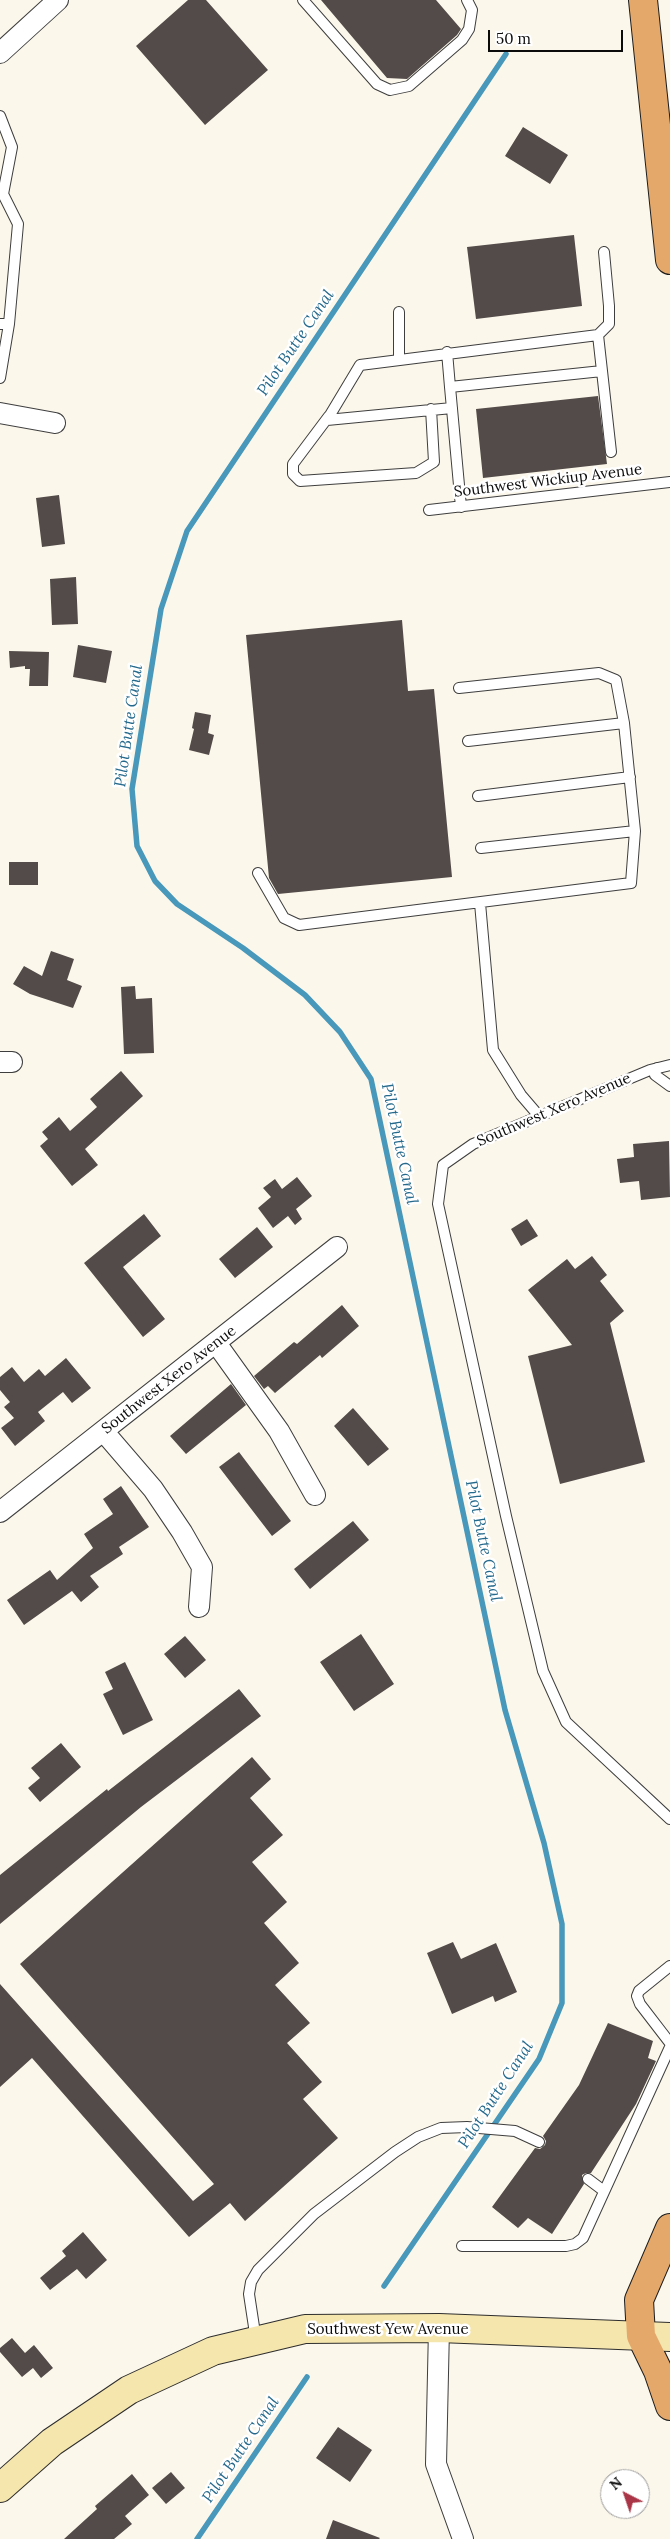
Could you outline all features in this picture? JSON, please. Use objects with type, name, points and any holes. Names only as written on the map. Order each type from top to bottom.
[{"type":"highway","points":[[643,0],[670,260]]},
{"type":"highway","points":[[670,2228],[639,2300],[641,2336],[658,2371],[670,2406]]},
{"type":"main road","name":"Southwest Yew Avenue","points":[[0,2488],[52,2442],[129,2390],[213,2351],[305,2329],[439,2328],[670,2337]]},
{"type":"street","points":[[0,54],[58,0]]},
{"type":"street","points":[[0,413],[55,423]]},
{"type":"street","name":"Southwest Xero Avenue","points":[[0,1512],[337,1248]]},
{"type":"street","points":[[216,1343],[278,1431],[315,1495]]},
{"type":"street","points":[[104,1432],[153,1489],[182,1532],[202,1567],[199,1607]]},
{"type":"street","points":[[439,2328],[436,2464],[462,2539]]},
{"type":"lane","points":[[303,0],[378,84],[390,90],[409,86],[462,40],[469,29],[472,10],[467,0]]},
{"type":"lane","points":[[0,116],[12,147],[1,194],[18,224],[0,378]]},
{"type":"lane","points":[[432,409],[434,462],[416,473],[300,481],[293,474],[292,464],[329,416],[360,365],[447,352],[598,335],[609,324],[604,252]]},
{"type":"lane","points":[[399,359],[400,312]]},
{"type":"lane","points":[[598,335],[611,452]]},
{"type":"lane","points":[[447,352],[461,506]]},
{"type":"lane","points":[[450,387],[602,371]]},
{"type":"lane","points":[[329,416],[327,420],[452,408]]},
{"type":"lane","name":"Southwest Wickiup Avenue","points":[[429,510],[670,482]]},
{"type":"lane","points":[[258,873],[284,918],[299,925],[631,884],[635,832],[624,723],[616,680],[599,673],[458,688]]},
{"type":"lane","points":[[468,741],[624,723]]},
{"type":"lane","points":[[478,796],[630,777]]},
{"type":"lane","points":[[481,848],[635,832]]},
{"type":"lane","points":[[480,903],[493,1050],[521,1095],[539,1116]]},
{"type":"lane","name":"Southwest Xero Avenue","points":[[670,1065],[657,1068],[473,1144],[443,1165],[438,1204],[506,1516],[543,1671],[566,1722],[670,1819]]},
{"type":"lane","points":[[657,1068],[655,1075],[670,1086]]},
{"type":"lane","points":[[462,2246],[575,2244],[583,2238],[670,2045],[640,2004],[637,1996],[640,1991],[670,1966]]},
{"type":"lane","points":[[256,2341],[249,2294],[250,2282],[258,2270],[314,2214],[394,2152],[418,2137],[441,2128],[467,2127],[515,2131],[539,2142]]},
{"type":"lane","points":[[588,2179],[604,2191]]},
{"type":"building","points":[[188,0],[206,0],[268,70],[205,125],[136,46]]},
{"type":"building","points":[[321,0],[436,0],[461,29],[457,35],[407,79],[387,78]]},
{"type":"building","points":[[523,127],[568,155],[550,184],[505,156]]},
{"type":"building","points":[[574,235],[582,306],[476,319],[467,247]]},
{"type":"building","points":[[598,396],[607,464],[483,478],[476,409]]},
{"type":"building","points":[[59,495],[65,544],[42,547],[36,498]]},
{"type":"building","points":[[76,577],[78,624],[52,625],[50,579]]},
{"type":"building","points":[[402,620],[408,691],[434,689],[452,877],[278,894],[269,878],[246,635]]},
{"type":"building","points":[[78,645],[112,651],[106,683],[73,677]]},
{"type":"building","points":[[9,651],[49,652],[48,686],[29,686],[30,669],[25,669],[25,666],[10,668]]},
{"type":"building","points":[[195,712],[211,715],[208,733],[214,735],[209,755],[189,750],[194,729],[192,728]]},
{"type":"building","points":[[9,862],[38,862],[38,885],[9,885]]},
{"type":"building","points":[[51,951],[74,959],[67,980],[82,986],[73,1008],[30,994],[13,984],[24,966],[42,976]]},
{"type":"building","points":[[135,986],[136,999],[152,998],[154,1053],[124,1054],[121,987]]},
{"type":"building","points":[[121,1071],[143,1096],[85,1149],[98,1165],[72,1186],[40,1146],[48,1139],[42,1132],[59,1117],[70,1131],[97,1107],[90,1099]]},
{"type":"building","points":[[669,1141],[670,1197],[641,1200],[639,1181],[620,1183],[617,1159],[634,1157],[633,1144]]},
{"type":"building","points":[[297,1177],[312,1196],[296,1209],[302,1219],[295,1225],[288,1216],[273,1228],[258,1208],[271,1197],[263,1188],[275,1179],[282,1189]]},
{"type":"building","points":[[144,1214],[161,1236],[123,1267],[165,1319],[143,1337],[84,1263]]},
{"type":"building","points":[[527,1219],[538,1236],[521,1246],[511,1229]]},
{"type":"building","points":[[257,1227],[273,1247],[235,1278],[219,1259]]},
{"type":"building","points":[[592,1256],[607,1275],[600,1281],[624,1311],[610,1323],[645,1462],[560,1484],[528,1356],[572,1345],[528,1290],[567,1259],[575,1269]]},
{"type":"building","points":[[342,1305],[359,1326],[322,1358],[320,1355],[275,1393],[268,1386],[264,1389],[254,1376],[294,1342],[297,1344]]},
{"type":"building","points":[[66,1358],[91,1388],[72,1403],[63,1392],[38,1412],[45,1421],[15,1446],[1,1428],[14,1418],[4,1407],[10,1402],[0,1390],[0,1377],[12,1367],[24,1382],[39,1369],[45,1376]]},
{"type":"building","points":[[231,1384],[246,1405],[186,1454],[170,1436]]},
{"type":"building","points":[[353,1408],[389,1449],[368,1466],[334,1426]]},
{"type":"building","points":[[239,1452],[291,1521],[272,1536],[219,1467]]},
{"type":"building","points":[[121,1486],[149,1527],[119,1547],[123,1554],[90,1576],[99,1587],[81,1602],[72,1591],[24,1625],[7,1600],[50,1570],[57,1580],[93,1548],[84,1534],[113,1514],[103,1499]]},
{"type":"building","points":[[353,1521],[369,1540],[310,1589],[294,1569]]},
{"type":"building","points":[[361,1634],[394,1684],[354,1711],[320,1662]]},
{"type":"building","points":[[185,1636],[206,1660],[185,1678],[164,1654]]},
{"type":"building","points":[[125,1662],[153,1720],[123,1735],[103,1694],[113,1689],[105,1672]]},
{"type":"building","points":[[239,1689],[261,1716],[141,1807],[0,1924],[0,1875],[107,1789],[108,1791]]},
{"type":"building","points":[[61,1743],[81,1767],[40,1802],[28,1788],[40,1778],[31,1768]]},
{"type":"building","points":[[252,1757],[271,1779],[250,1798],[283,1835],[252,1862],[287,1902],[264,1923],[299,1963],[275,1985],[310,2023],[287,2043],[322,2082],[303,2099],[338,2138],[245,2221],[230,2203],[189,2237],[32,2058],[0,2087],[0,1984],[193,2201],[214,2184],[20,1964]]},
{"type":"building","points":[[453,1942],[461,1959],[496,1943],[517,1992],[495,2002],[493,1996],[452,2014],[427,1953]]},
{"type":"building","points":[[608,2023],[653,2041],[648,2058],[656,2061],[636,2104],[591,2173],[582,2175],[584,2184],[552,2234],[528,2218],[518,2228],[492,2207],[535,2148],[540,2149],[545,2145],[546,2141],[543,2136],[579,2085]]},
{"type":"building","points":[[83,2232],[107,2260],[86,2279],[77,2269],[50,2290],[40,2278],[66,2256],[62,2251]]},
{"type":"building","points":[[12,2338],[25,2353],[34,2345],[53,2368],[41,2378],[33,2368],[22,2377],[0,2352],[0,2348]]},
{"type":"building","points":[[338,2427],[372,2450],[350,2482],[316,2458]]},
{"type":"building","points":[[171,2472],[185,2488],[166,2504],[152,2488]]},
{"type":"building","points":[[132,2474],[149,2495],[125,2516],[132,2524],[114,2539],[64,2539],[97,2509],[95,2506]]},
{"type":"building","points":[[333,2520],[380,2538],[326,2539]]},
{"type":"waterway","name":"Pilot Butte Canal","points":[[384,2286],[539,2059],[562,2003],[562,1924],[544,1843],[505,1710],[371,1079],[340,1032],[305,995],[243,948],[177,904],[155,881],[137,846],[132,789],[161,609],[187,531],[506,54]]},
{"type":"waterway","name":"Pilot Butte Canal","points":[[197,2539],[307,2377]]}]
